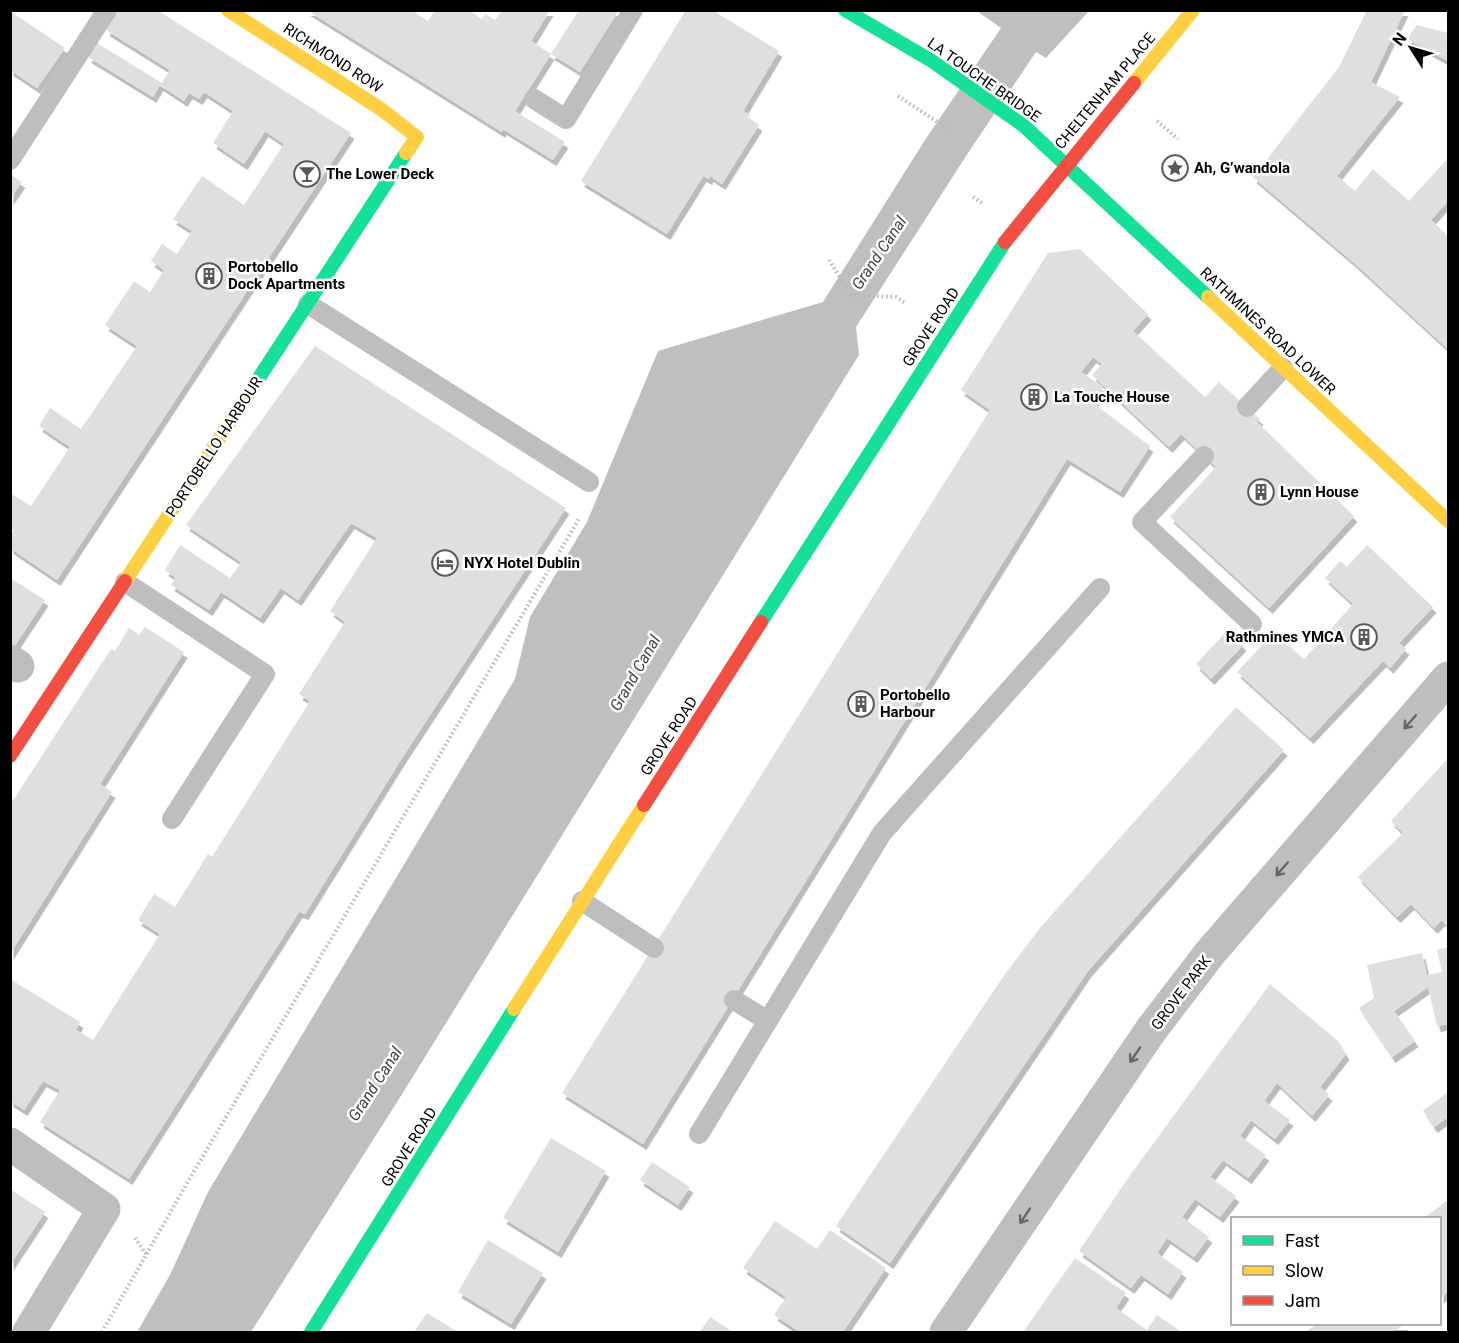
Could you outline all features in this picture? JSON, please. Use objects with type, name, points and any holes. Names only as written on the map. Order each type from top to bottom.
[{"type":"main road","name":"RICHMOND ROW","points":[[228,10],[381,108],[417,137]]},
{"type":"main road","name":"LA TOUCHE BRIDGE","points":[[845,10],[884,20],[932,60],[1024,126],[1065,165]]},
{"type":"main road","name":"CHELTENHAM PLACE","points":[[1065,165],[1193,10]]},
{"type":"main road","name":"PORTOBELLO HARBOUR","points":[[10,756],[417,137]]},
{"type":"main road","name":"RATHMINES ROAD LOWER","points":[[1065,165],[1449,521]]},
{"type":"main road","name":"GROVE ROAD","points":[[312,1332],[582,901],[1011,234],[1065,165]]},
{"type":"street","name":"GROVE PARK","points":[[946,1332],[1151,1030],[1204,962],[1449,678]]},
{"type":"street","points":[[10,1144],[104,1209],[29,1332]]},
{"type":"lane","points":[[10,160],[107,10]]},
{"type":"lane","points":[[534,99],[566,119],[633,10]]},
{"type":"lane","points":[[308,304],[589,482]]},
{"type":"lane","points":[[1247,407],[1283,368]]},
{"type":"lane","points":[[1204,456],[1142,522],[1252,624]]},
{"type":"lane","points":[[125,582],[265,674],[172,819]]},
{"type":"lane","points":[[699,1134],[882,833],[1100,588]]},
{"type":"lane","points":[[582,901],[654,948]]},
{"type":"lane","points":[[734,1000],[768,1021]]},
{"type":"path","points":[[898,96],[960,136]]},
{"type":"path","points":[[1157,121],[1178,139]]},
{"type":"path","points":[[973,197],[982,203]]},
{"type":"path","points":[[830,260],[851,295],[896,297],[905,303]]},
{"type":"path","points":[[102,1332],[186,1185],[582,515],[589,482]]},
{"type":"water","name":"Grand Canal","points":[[977,11],[1089,11],[1046,58],[1036,52],[856,327],[859,355],[399,1099],[251,1332],[137,1332],[170,1275],[208,1192],[515,679],[530,617],[587,522],[658,351],[823,302],[925,140],[1001,28]]},
{"type":"building","points":[[118,10],[157,10],[351,133],[57,580],[10,548],[10,536],[14,530],[10,528],[10,493],[31,506],[70,447],[39,426],[50,408],[81,429],[137,346],[105,325],[134,281],[150,292],[164,270],[151,261],[162,244],[177,254],[192,231],[173,219],[202,176],[244,205],[284,144],[265,131],[244,164],[213,143],[233,111],[204,92],[199,99],[189,93],[184,101],[160,85],[153,97],[88,57],[97,43],[162,83],[170,70],[106,30]]},
{"type":"building","points":[[307,10],[411,10],[428,21],[435,10],[468,10],[482,19],[485,14],[495,20],[502,10],[550,10],[531,41],[551,54],[515,111],[565,142],[553,160],[503,129],[502,132]]},
{"type":"building","points":[[579,10],[619,10],[580,72],[551,54]]},
{"type":"building","points":[[686,10],[712,10],[779,51],[743,111],[750,115],[747,117],[759,125],[722,184],[710,176],[709,179],[703,176],[667,234],[581,181]]},
{"type":"building","points":[[1367,10],[1405,10],[1371,82],[1400,97],[1337,176],[1355,191],[1373,169],[1409,201],[1448,158],[1448,201],[1431,220],[1448,236],[1448,349],[1353,262],[1253,177],[1339,67]]},
{"type":"building","points":[[10,11],[65,48],[37,88],[10,70]]},
{"type":"building","points":[[1417,25],[1448,33],[1448,61],[1407,39]]},
{"type":"building","points":[[10,174],[22,182],[10,199]]},
{"type":"building","points":[[1080,249],[1148,314],[1133,331],[1205,397],[1219,382],[1260,419],[1257,422],[1354,516],[1269,608],[1170,517],[1216,467],[1181,434],[1169,447],[1092,375],[1102,364],[1093,357],[1081,372],[1103,387],[1093,403],[1150,446],[1120,492],[1067,459],[643,1144],[562,1093],[990,410],[961,390],[1048,253]]},
{"type":"building","points":[[315,346],[566,508],[402,758],[305,914],[299,912],[129,1179],[40,1122],[60,1090],[43,1081],[24,1110],[10,1101],[10,979],[80,1022],[76,1030],[93,1040],[160,934],[138,920],[154,894],[175,907],[208,854],[212,857],[310,701],[299,694],[345,622],[330,611],[377,538],[351,523],[298,600],[281,588],[260,618],[221,592],[209,610],[171,585],[176,578],[165,570],[180,545],[230,578],[236,570],[241,562],[186,525]]},
{"type":"building","name":"Rathmines YMCA","points":[[1367,545],[1433,607],[1399,643],[1406,649],[1390,668],[1383,661],[1310,738],[1237,672],[1274,632],[1304,659],[1353,604],[1325,578],[1340,561],[1347,567]]},
{"type":"building","points":[[10,578],[45,600],[10,653]]},
{"type":"building","points":[[145,627],[184,652],[100,784],[112,792],[10,954],[10,805],[111,649],[115,651],[129,628],[139,635]]},
{"type":"building","points":[[1228,630],[1243,645],[1211,679],[1196,664]]},
{"type":"building","points":[[1236,707],[1284,750],[1088,971],[890,1263],[836,1226],[1005,974],[1040,928]]},
{"type":"building","points":[[1448,758],[1448,927],[1442,920],[1434,928],[1411,904],[1397,917],[1358,877],[1403,833],[1391,821]]},
{"type":"building","points":[[1448,947],[1448,1024],[1437,1026],[1428,987],[1394,1011],[1415,1041],[1392,1057],[1359,1008],[1374,998],[1367,965],[1422,953],[1427,975],[1442,972],[1437,950]]},
{"type":"building","points":[[1270,984],[1338,1041],[1346,1054],[1320,1087],[1329,1095],[1312,1116],[1277,1083],[1264,1101],[1290,1120],[1275,1139],[1251,1120],[1240,1136],[1266,1155],[1248,1178],[1223,1160],[1210,1177],[1236,1196],[1220,1217],[1195,1199],[1182,1217],[1209,1237],[1194,1257],[1167,1238],[1157,1253],[1183,1272],[1168,1294],[1141,1275],[1131,1288],[1079,1251],[1128,1178]]},
{"type":"building","points":[[1448,1092],[1448,1117],[1434,1127],[1423,1111]]},
{"type":"building","points":[[551,1138],[606,1171],[558,1252],[503,1218]]},
{"type":"building","points":[[652,1162],[690,1187],[678,1205],[640,1180]]},
{"type":"building","points":[[10,1189],[45,1212],[10,1265]]},
{"type":"building","points":[[1448,1200],[1448,1291],[1441,1297],[1441,1217],[1425,1217]]},
{"type":"building","points":[[775,1221],[817,1249],[830,1230],[886,1268],[843,1332],[800,1332],[774,1315],[786,1297],[743,1268]]},
{"type":"building","points":[[488,1240],[543,1273],[511,1324],[458,1292]]},
{"type":"building","points":[[1075,1258],[1126,1293],[1116,1308],[1147,1330],[1157,1315],[1179,1330],[1178,1332],[1023,1332]]},
{"type":"building","points":[[427,1313],[458,1332],[414,1332]]},
{"type":"building","points":[[710,1317],[733,1332],[700,1332]]},
{"type":"building","points":[[1316,1325],[1404,1325],[1393,1332],[1305,1332]]},
{"type":"traffic: fast","points":[[845,10],[932,61],[1024,126],[1208,297]]},
{"type":"traffic: fast","points":[[251,390],[406,153]]},
{"type":"traffic: fast","points":[[761,622],[1005,242]]},
{"type":"traffic: fast","points":[[311,1332],[514,1009]]},
{"type":"traffic: slow","points":[[228,10],[381,109],[417,137],[406,153]]},
{"type":"traffic: slow","points":[[1134,83],[1193,10]]},
{"type":"traffic: slow","points":[[1208,297],[1448,521]]},
{"type":"traffic: slow","points":[[125,581],[251,390]]},
{"type":"traffic: slow","points":[[514,1009],[644,805]]},
{"type":"traffic: jam","points":[[1005,242],[1134,83]]},
{"type":"traffic: jam","points":[[10,756],[125,581]]},
{"type":"traffic: jam","points":[[644,805],[761,622]]},
{"type":"place","name":"Ah, G’wandola","points":[[1175,168]]},
{"type":"place","name":"The Lower Deck","points":[[307,174]]},
{"type":"place","name":"Portobello Dock Apartments","points":[[209,276]]},
{"type":"place","name":"La Touche House","points":[[1034,397]]},
{"type":"place","name":"Lynn House","points":[[1261,492]]},
{"type":"place","name":"NYX Hotel Dublin","points":[[445,563]]},
{"type":"place","name":"Rathmines YMCA","points":[[1364,637]]},
{"type":"place","name":"Portobello Harbour","points":[[861,704]]}]
